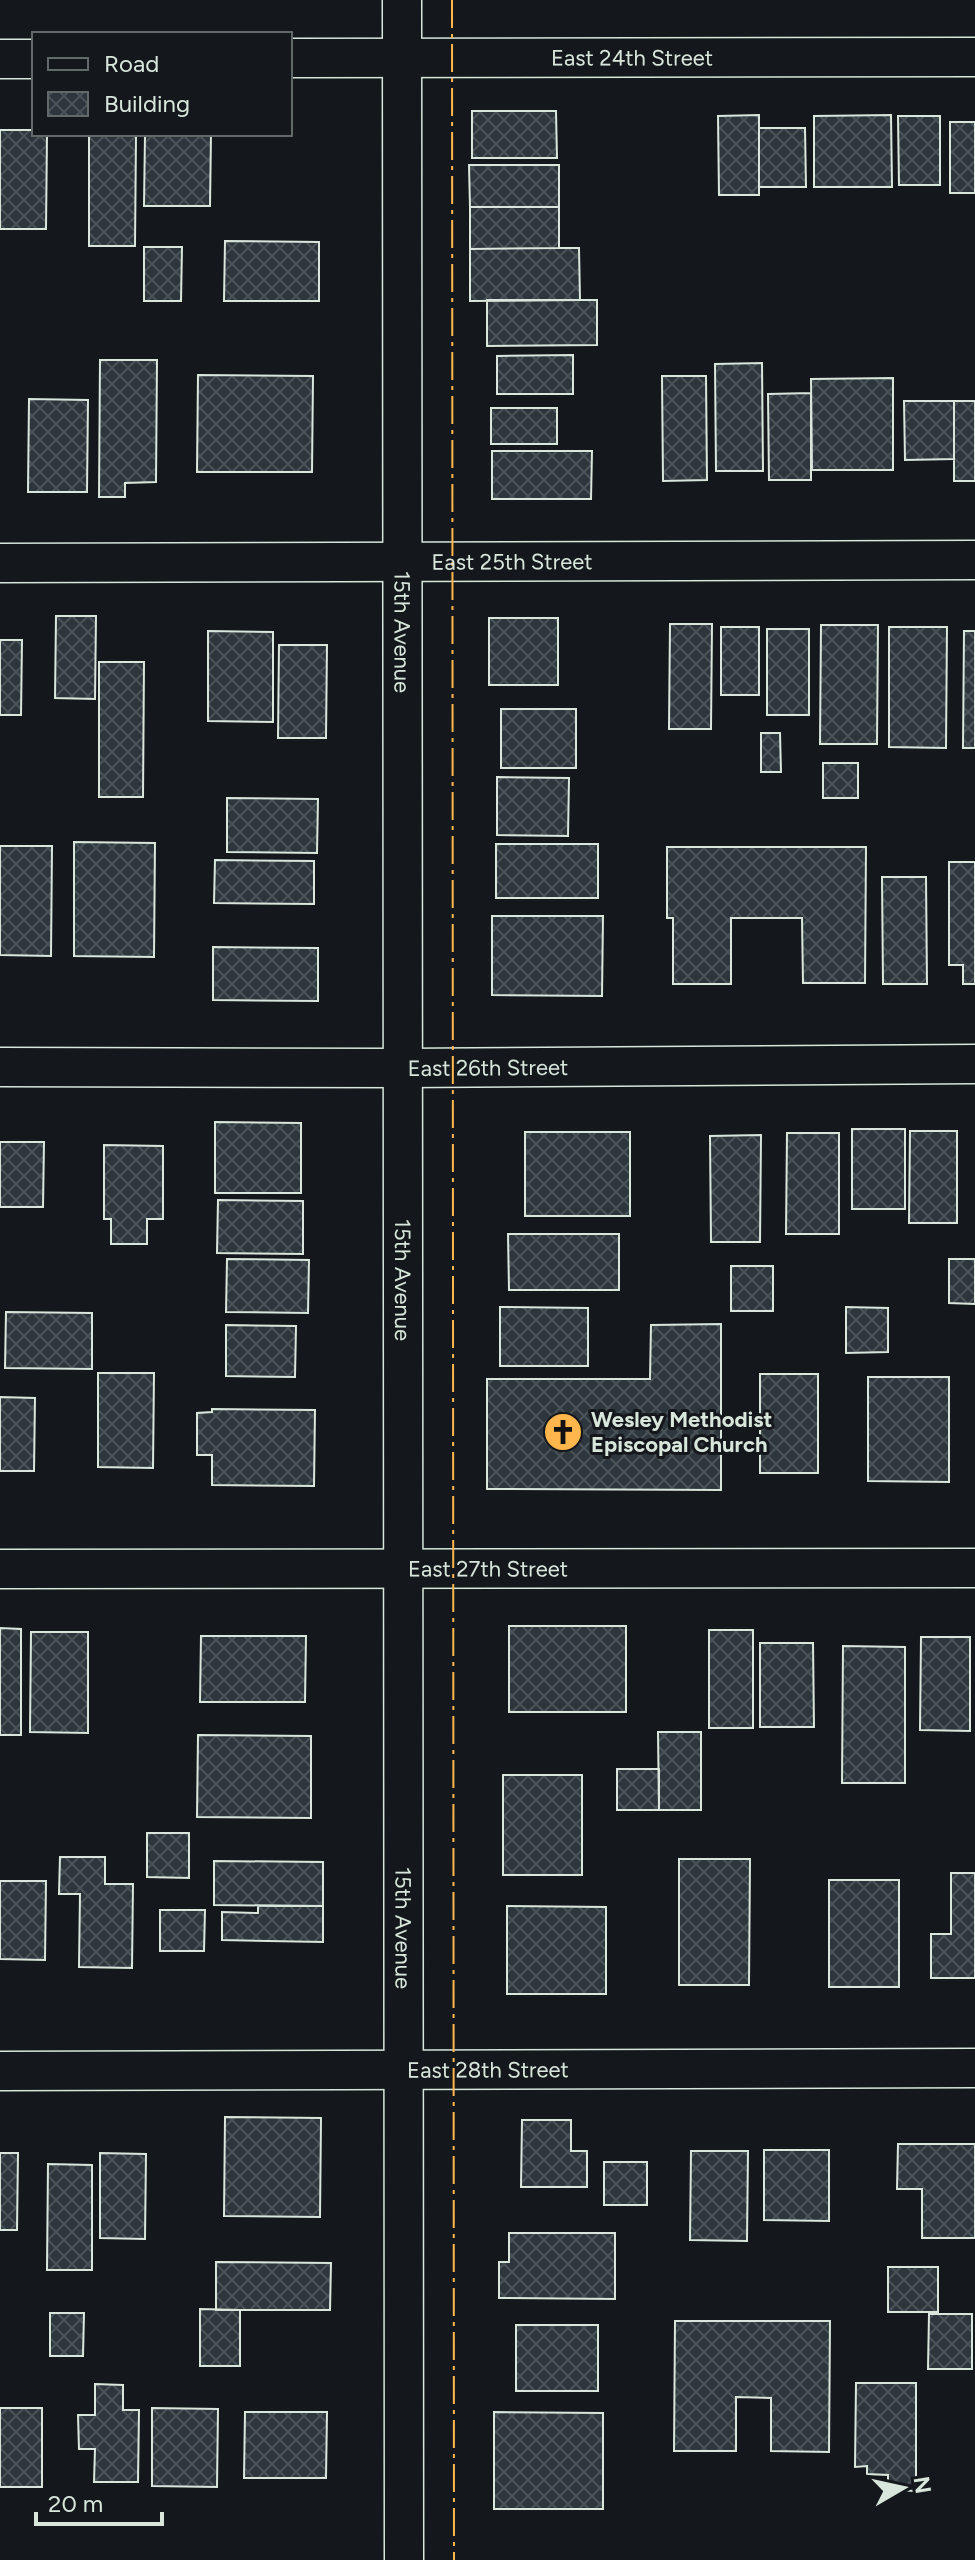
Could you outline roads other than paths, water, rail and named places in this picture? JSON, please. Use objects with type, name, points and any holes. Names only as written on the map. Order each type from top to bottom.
[{"type":"street","name":"15th Avenue","points":[[402,0],[404,2560]]},
{"type":"street","name":"East 24th Street","points":[[292,58],[975,57]]},
{"type":"street","points":[[0,59],[32,59]]},
{"type":"street","name":"East 25th Street","points":[[0,563],[975,560]]},
{"type":"street","name":"East 26th Street","points":[[0,1067],[975,1064]]},
{"type":"street","name":"East 27th Street","points":[[0,1569],[975,1568]]},
{"type":"street","name":"East 28th Street","points":[[0,2071],[975,2068]]},
{"type":"place","name":"Wesley Methodist Episcopal Church","points":[[563,1432]]}]
